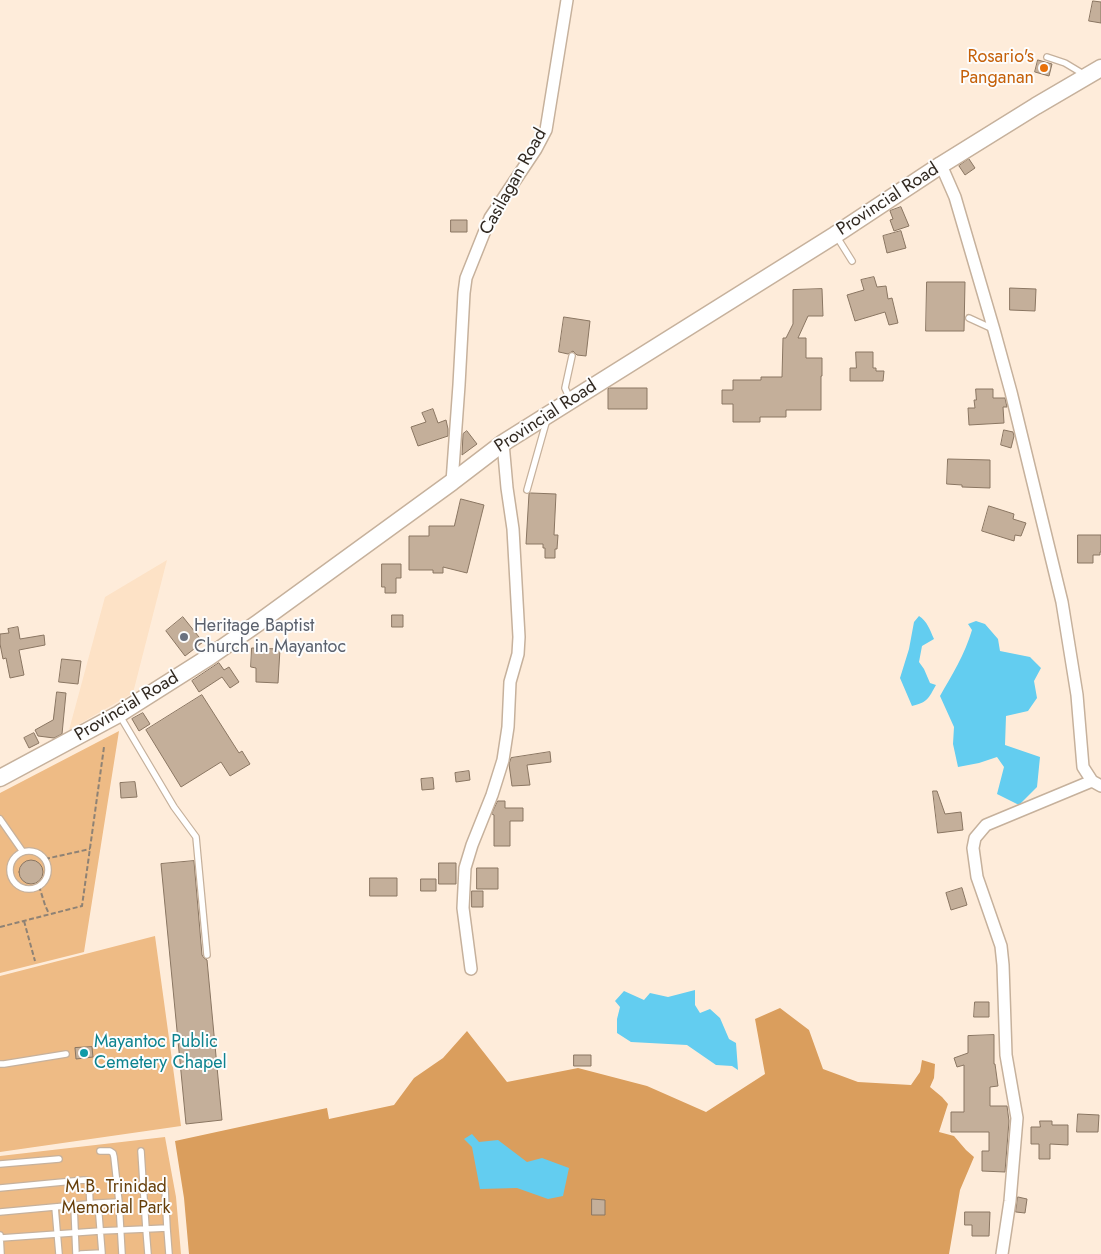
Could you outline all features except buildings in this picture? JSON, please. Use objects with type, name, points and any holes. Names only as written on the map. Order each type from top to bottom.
[{"type":"main road","name":"Provincial Road","points":[[0,778],[119,714],[232,642],[503,444],[835,235],[941,165],[1101,68]]},
{"type":"street","name":"Casilagan Road","points":[[452,482],[466,278],[490,218],[536,149],[546,130],[567,0]]},
{"type":"street","points":[[941,165],[955,197],[1011,392],[1062,602],[1077,695],[1083,767],[1096,783],[986,825],[975,838],[973,848],[977,877],[1001,946],[1006,1055],[1017,1118],[1010,1201],[1002,1254]]},
{"type":"street","points":[[471,969],[463,908],[465,868],[503,760],[508,727],[510,682],[519,646],[513,529],[503,444]]},
{"type":"lane","points":[[1047,57],[1065,63],[1087,76]]},
{"type":"lane","points":[[835,235],[852,261]]},
{"type":"lane","points":[[969,318],[994,330]]},
{"type":"lane","points":[[571,400],[565,388],[572,356]]},
{"type":"lane","points":[[527,490],[548,415]]},
{"type":"lane","points":[[119,714],[174,806],[196,837],[207,955]]},
{"type":"lane","points":[[0,818],[23,852]]},
{"type":"lane","points":[[23,852],[35,852],[47,864],[47,876],[39,886],[33,888],[21,887],[12,878],[10,872],[13,860],[23,852]]},
{"type":"lane","points":[[0,1064],[66,1054]]},
{"type":"lane","points":[[100,1150],[113,1153],[118,1190],[122,1254]]},
{"type":"lane","points":[[141,1151],[148,1254]]},
{"type":"lane","points":[[0,1164],[59,1159]]},
{"type":"lane","points":[[0,1188],[84,1180],[88,1181],[90,1204]]},
{"type":"lane","points":[[118,1190],[163,1188],[165,1190],[169,1254]]},
{"type":"lane","points":[[0,1212],[119,1202]]},
{"type":"lane","points":[[82,1254],[102,1253],[98,1203]]},
{"type":"lane","points":[[74,1205],[76,1254]]},
{"type":"lane","points":[[55,1207],[59,1254]]},
{"type":"lane","points":[[1,1254],[0,1236],[167,1228]]},
{"type":"path","points":[[0,927],[82,906],[104,747]]},
{"type":"path","points":[[44,859],[90,849]]},
{"type":"path","points":[[39,886],[49,914]]},
{"type":"path","points":[[24,921],[35,962]]},
{"type":"shaded area","points":[[167,560],[133,693],[69,730],[105,597]]},
{"type":"shaded area","points":[[780,1008],[809,1030],[823,1069],[858,1082],[911,1085],[920,1072],[922,1060],[935,1064],[934,1078],[930,1087],[948,1104],[939,1132],[954,1136],[974,1157],[960,1190],[949,1254],[189,1254],[184,1198],[175,1141],[327,1108],[329,1119],[394,1105],[414,1078],[443,1058],[467,1031],[507,1082],[578,1068],[647,1086],[706,1112],[765,1074],[755,1019]]},
{"type":"green space","points":[[119,731],[84,952],[0,973],[0,793]]},
{"type":"green space","points":[[155,936],[181,1126],[0,1152],[0,976]]},
{"type":"green space","name":"M.B. Trinidad Memorial Park","points":[[165,1137],[176,1197],[181,1254],[0,1254],[0,1156]]},
{"type":"water","points":[[919,616],[930,629],[934,639],[922,646],[919,662],[930,683],[936,685],[927,699],[912,706],[900,678],[909,649],[914,622]]},
{"type":"water","points":[[976,621],[985,624],[998,639],[1000,651],[1030,657],[1041,668],[1034,681],[1037,698],[1028,711],[1006,716],[1005,745],[1040,757],[1037,787],[1019,805],[997,794],[1004,767],[997,757],[958,767],[953,744],[954,727],[940,696],[966,647],[972,630],[968,624]]},
{"type":"water","points":[[695,990],[695,1005],[700,1013],[710,1009],[720,1018],[729,1039],[736,1043],[738,1070],[732,1066],[716,1065],[687,1045],[631,1042],[617,1033],[617,1019],[620,1007],[615,1001],[624,991],[644,1000],[650,993],[668,997]]},
{"type":"water","points":[[472,1134],[479,1142],[498,1140],[527,1162],[542,1158],[569,1168],[563,1196],[548,1199],[517,1188],[480,1189],[472,1147],[464,1139]]},
{"type":"place","name":"Rosario's Panganan","points":[[1044,68]]},
{"type":"place","name":"Heritage Baptist Church in Mayantoc","points":[[184,637]]},
{"type":"place","name":"Mayantoc Public Cemetery Chapel","points":[[84,1053]]}]
